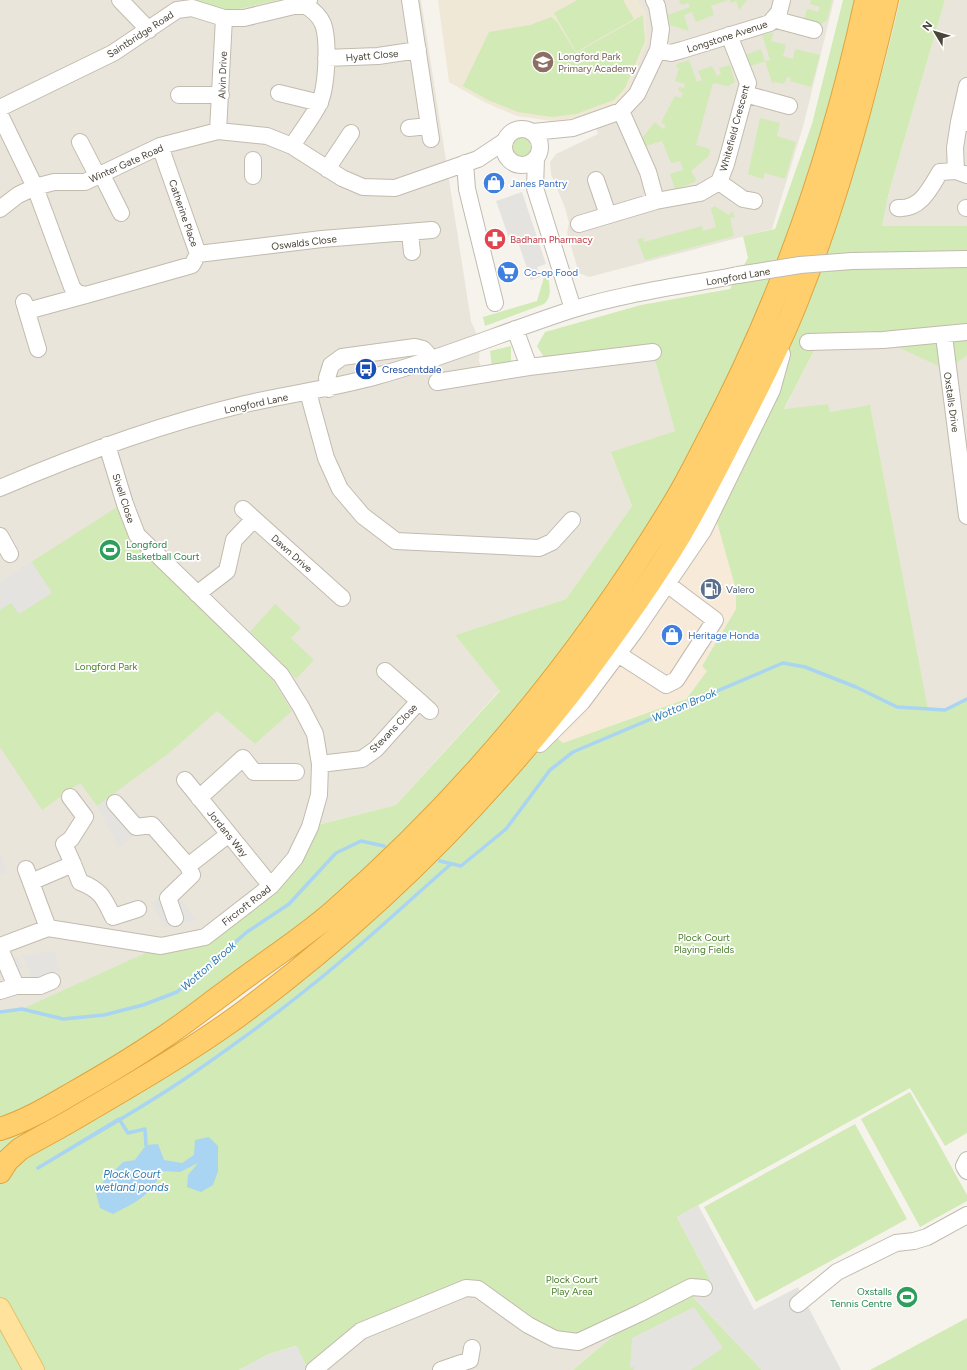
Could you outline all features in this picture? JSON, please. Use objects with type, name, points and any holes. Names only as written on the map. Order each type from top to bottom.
[{"type":"highway","points":[[0,1129],[37,1114],[162,1039],[332,913],[439,811],[502,743],[595,624],[675,501],[735,389],[764,324],[803,227],[823,166],[840,110],[866,0]]},
{"type":"highway","points":[[0,1172],[7,1161],[20,1149],[178,1057],[236,1017],[328,946],[396,885],[449,834],[509,768],[564,700],[624,621],[679,537],[751,402],[796,305],[845,165],[863,101],[887,0]]},
{"type":"main road","points":[[1,1305],[34,1370]]},
{"type":"street","points":[[120,0],[149,30]]},
{"type":"street","points":[[409,128],[430,132],[410,0]]},
{"type":"street","points":[[533,132],[573,128],[621,111],[637,94],[658,50],[660,30],[657,6],[654,0]]},
{"type":"street","name":"Longstone Avenue","points":[[658,50],[671,53],[677,52],[770,23],[779,12],[782,0]]},
{"type":"street","points":[[292,146],[320,103],[325,80],[326,58],[323,24],[308,3]]},
{"type":"street","name":"Saintbridge Road","points":[[0,108],[113,53],[177,10],[192,8],[224,18],[244,18],[308,3]]},
{"type":"street","name":"Alvin Drive","points":[[218,131],[224,18]]},
{"type":"street","points":[[773,19],[814,30]]},
{"type":"street","name":"Whitefield Crescent","points":[[579,224],[656,201],[700,193],[719,182],[726,164],[748,83],[744,69],[729,35]]},
{"type":"street","name":"Hyatt Close","points":[[326,58],[378,56],[418,50]]},
{"type":"street","points":[[898,208],[912,207],[920,202],[940,172],[961,173],[955,148],[963,122],[967,86]]},
{"type":"street","points":[[279,93],[320,103]]},
{"type":"street","points":[[745,94],[789,106]]},
{"type":"street","points":[[179,95],[221,95]]},
{"type":"street","points":[[621,111],[648,172],[656,201]]},
{"type":"street","points":[[0,115],[35,187],[72,287],[77,293],[86,295]]},
{"type":"street","points":[[513,162],[527,164],[573,128]]},
{"type":"street","points":[[535,188],[504,152],[504,141],[507,136],[516,129],[528,129],[533,132],[539,141],[535,188],[573,309]]},
{"type":"street","name":"Winter Gate Road","points":[[0,209],[18,195],[35,187],[54,182],[85,182],[160,146],[218,131],[253,148],[267,136],[292,146],[342,178],[363,187],[395,188],[472,161],[504,141]]},
{"type":"street","points":[[328,168],[350,133]]},
{"type":"street","points":[[80,142],[121,213]]},
{"type":"street","name":"Catherine Place","points":[[38,349],[25,306],[86,295],[192,264],[198,254],[160,146]]},
{"type":"street","points":[[253,148],[253,176]]},
{"type":"street","points":[[472,161],[467,189],[494,303]]},
{"type":"street","name":"Winter Gate Road","points":[[472,161],[513,162]]},
{"type":"street","points":[[596,180],[608,215]]},
{"type":"street","points":[[719,182],[743,199],[754,201]]},
{"type":"street","name":"Oswalds Close","points":[[198,254],[322,239],[432,230]]},
{"type":"street","points":[[410,233],[412,252]]},
{"type":"street","name":"Longford Lane","points":[[0,488],[49,467],[107,445],[188,419],[245,404],[329,389],[433,360],[573,309],[620,297],[800,265],[852,261],[967,259]]},
{"type":"street","points":[[449,834],[582,702],[618,654],[702,531],[772,390],[796,305]]},
{"type":"street","points":[[515,329],[529,367]]},
{"type":"street","points":[[808,342],[882,340],[944,336],[967,332]]},
{"type":"street","name":"Oxstalls Drive","points":[[944,336],[963,454],[967,516]]},
{"type":"street","points":[[329,389],[327,378],[331,365],[342,357],[415,347],[423,349],[433,360]]},
{"type":"street","points":[[437,382],[481,367],[529,367],[630,350],[653,352]]},
{"type":"street","points":[[308,392],[326,458],[340,489],[363,516],[396,541],[539,548],[552,542],[568,529]]},
{"type":"street","name":"Sivell Close","points":[[107,445],[125,504],[137,536],[197,594]]},
{"type":"street","name":"Dawn Drive","points":[[197,594],[227,571],[234,540],[248,514],[342,598]]},
{"type":"street","points":[[0,536],[10,554]]},
{"type":"street","points":[[618,654],[666,685],[676,680],[714,620],[667,584]]},
{"type":"street","name":"Fircroft Road","points":[[0,948],[48,928],[161,946],[205,937],[272,886],[295,858],[310,827],[319,795],[320,764],[314,734],[301,707],[281,675],[197,594]]},
{"type":"street","name":"Stevans Close","points":[[320,764],[362,759],[425,706],[381,668]]},
{"type":"street","points":[[199,798],[247,755],[254,772],[296,772]]},
{"type":"street","name":"Jordans Way","points":[[185,780],[272,886]]},
{"type":"street","points":[[70,797],[85,817],[70,839],[64,844],[80,882],[94,887],[104,898],[113,917],[138,909]]},
{"type":"street","points":[[115,803],[136,827],[152,825],[188,866],[192,875],[168,898],[175,918]]},
{"type":"street","points":[[188,866],[229,834]]},
{"type":"street","points":[[48,928],[28,875],[73,864]]},
{"type":"street","points":[[0,948],[16,986]]},
{"type":"street","points":[[0,991],[16,986],[40,986],[52,981]]},
{"type":"street","points":[[967,1160],[964,1166],[967,1171]]},
{"type":"street","points":[[798,1304],[837,1272],[896,1243],[914,1241],[927,1236],[967,1215]]},
{"type":"street","points":[[314,1370],[361,1331],[466,1288],[478,1289],[528,1325],[555,1339],[578,1342],[691,1287],[704,1288]]},
{"type":"street","points":[[441,1370],[474,1359]]},
{"type":"shaded area","points":[[0,0],[190,0],[230,11],[279,0],[421,0],[471,321],[480,342],[479,361],[483,374],[653,352],[675,431],[612,452],[632,506],[566,599],[455,635],[500,690],[396,805],[310,827],[295,858],[205,937],[22,1009],[0,1012]]},
{"type":"shaded area","name":"Longford Park Primary Academy","points":[[438,0],[637,0],[646,14],[647,42],[629,90],[616,104],[576,118],[552,121],[517,116],[486,103],[449,82]]},
{"type":"shaded area","points":[[637,0],[834,0],[804,123],[772,229],[589,277],[579,273],[567,233],[569,223],[565,208],[551,174],[550,162],[556,154],[598,134],[591,113],[646,14]]},
{"type":"shaded area","points":[[945,0],[967,0],[967,226],[882,226],[889,192]]},
{"type":"shaded area","points":[[522,192],[546,264],[537,267],[540,277],[531,280],[517,239],[510,241],[496,201]]},
{"type":"shaded area","points":[[967,332],[967,699],[945,710],[928,710],[870,406],[829,412],[828,404],[784,410],[819,341]]},
{"type":"shaded area","points":[[713,508],[736,590],[736,609],[702,666],[707,671],[685,699],[563,743],[551,733]]},
{"type":"shaded area","points":[[31,561],[52,593],[19,614],[11,603],[0,610],[0,582]]},
{"type":"shaded area","points":[[117,791],[148,823],[119,848],[97,806]]},
{"type":"shaded area","points":[[0,853],[8,873],[0,876]]},
{"type":"shaded area","points":[[171,887],[197,920],[164,928],[152,903]]},
{"type":"shaded area","points":[[54,951],[61,970],[32,978],[23,956]]},
{"type":"shaded area","points":[[18,957],[23,968],[15,972],[10,960]]},
{"type":"shaded area","points":[[698,1205],[754,1310],[798,1287],[841,1370],[762,1370],[694,1298],[711,1281],[677,1217]]},
{"type":"shaded area","points":[[466,1288],[640,1313],[573,1370],[314,1370],[361,1331]]},
{"type":"shaded area","points":[[694,1307],[723,1348],[691,1370],[634,1370],[634,1367],[630,1367],[632,1338]]},
{"type":"shaded area","points":[[297,1346],[308,1370],[239,1370],[269,1354]]},
{"type":"green space","points":[[190,0],[279,0],[230,11]]},
{"type":"green space","points":[[577,0],[623,0],[634,19],[576,52],[554,13]]},
{"type":"green space","points":[[679,0],[728,0],[711,6],[714,15],[696,22],[692,12],[684,15],[689,31],[670,25],[668,15],[690,7],[688,3],[681,5]]},
{"type":"green space","points":[[730,0],[747,0],[739,10],[736,1],[731,3]]},
{"type":"green space","points":[[811,0],[832,0],[827,20],[818,26],[803,22],[807,9],[818,12],[820,7],[810,4]]},
{"type":"green space","name":"Plock Court Playing Fields","points":[[843,0],[857,0],[827,119],[790,234],[718,404],[669,493],[614,581],[541,682],[399,850],[162,1039],[177,1057],[382,909],[493,802],[551,733],[563,743],[686,699],[707,671],[702,666],[736,609],[736,590],[713,508],[772,390],[811,295],[861,149],[900,0],[945,0],[889,192],[882,226],[967,226],[967,355],[947,370],[883,340],[819,341],[784,409],[828,404],[830,412],[870,405],[928,709],[945,710],[967,699],[967,1133],[945,1146],[910,1088],[677,1217],[711,1281],[694,1298],[762,1370],[573,1370],[639,1314],[578,1342],[555,1339],[478,1289],[361,1331],[308,1370],[296,1346],[269,1354],[239,1370],[0,1370],[0,1012],[22,1009],[161,946],[205,937],[271,886],[310,827],[396,805],[500,691],[455,635],[566,599],[632,506],[611,452],[675,431],[653,353],[545,359],[537,346],[545,332],[641,305],[730,289],[748,258],[743,236],[775,229],[812,124]]},
{"type":"green space","points":[[643,15],[645,41],[625,88],[614,100],[576,114],[552,117],[518,112],[488,100],[463,86],[489,32],[530,25],[551,17],[557,22],[576,53]]},
{"type":"green space","points":[[774,32],[771,41],[786,45],[783,56],[793,59],[795,49],[820,55],[811,87],[790,81],[791,78],[787,77],[784,84],[775,82],[772,83],[765,61],[770,60],[762,35]]},
{"type":"green space","points":[[761,49],[765,61],[749,67],[745,55]]},
{"type":"green space","points":[[689,60],[697,82],[702,80],[698,71],[712,66],[717,76],[721,74],[719,68],[730,65],[735,82],[728,86],[713,83],[696,145],[710,149],[709,156],[691,171],[696,179],[695,182],[675,189],[670,174],[683,170],[680,161],[671,163],[662,141],[646,146],[642,138],[655,122],[663,129],[666,126],[661,122],[675,96],[681,98],[683,93],[678,90],[679,87],[684,88],[685,84],[675,81],[679,68],[676,67],[677,64]]},
{"type":"green space","points":[[760,118],[780,123],[777,136],[796,142],[785,179],[765,173],[763,179],[748,174]]},
{"type":"green space","points":[[521,137],[528,140],[531,147],[528,154],[521,157],[514,154],[511,147],[514,140]]},
{"type":"green space","points":[[714,206],[729,215],[732,211],[735,217],[730,218],[734,236],[645,260],[637,239],[643,238],[644,242],[702,226],[703,231],[716,227],[711,209]]},
{"type":"green space","points":[[548,275],[550,287],[549,297],[544,304],[485,326],[483,317],[537,301],[544,277]]},
{"type":"green space","points":[[511,346],[511,365],[492,368],[490,351]]},
{"type":"green space","name":"Longford Park","points":[[117,507],[129,538],[272,679],[292,711],[255,744],[217,711],[169,753],[97,806],[80,783],[42,810],[0,747],[0,582]]},
{"type":"green space","points":[[275,604],[301,628],[291,638],[314,660],[296,679],[285,666],[250,632]]},
{"type":"green space","points":[[910,1092],[967,1195],[967,1201],[920,1227],[861,1119]]},
{"type":"green space","points":[[855,1124],[907,1219],[756,1302],[704,1207]]},
{"type":"green space","points":[[967,1318],[967,1370],[870,1370]]},
{"type":"water","name":"Plock Court wetland ponds","points":[[209,1137],[218,1146],[218,1171],[213,1185],[201,1192],[187,1187],[188,1175],[198,1163],[180,1172],[162,1171],[158,1180],[148,1192],[136,1202],[113,1214],[100,1208],[96,1193],[101,1184],[123,1162],[135,1160],[146,1145],[158,1144],[164,1160],[182,1163],[194,1155],[195,1140]]},
{"type":"waterway","name":"Wotton Brook","points":[[440,861],[461,866],[506,829],[550,770],[573,752],[783,663],[805,667],[856,687],[897,707],[945,710],[967,699]]},
{"type":"waterway","name":"Wotton Brook","points":[[0,1012],[22,1009],[63,1019],[104,1015],[143,1005],[177,992],[247,932],[289,904],[336,853],[361,841],[384,846]]},
{"type":"waterway","points":[[146,1145],[145,1129],[128,1133],[119,1119],[38,1168],[116,1122],[135,1111],[154,1099],[250,1033],[344,959],[451,864]]},
{"type":"place","name":"Longford Park Primary Academy","points":[[543,62]]},
{"type":"place","name":"Janes Pantry","points":[[494,183]]},
{"type":"place","name":"Badham Pharmacy","points":[[495,239]]},
{"type":"place","name":"Co-op Food","points":[[508,272]]},
{"type":"place","name":"Crescentdale","points":[[366,369]]},
{"type":"place","name":"Longford Basketball Court","points":[[110,550]]},
{"type":"place","name":"Valero","points":[[711,589]]},
{"type":"place","name":"Heritage Honda","points":[[672,635]]},
{"type":"place","name":"Oxstalls Tennis Centre","points":[[907,1297]]},
{"type":"park label","name":"Plock Court Play Area","points":[[572,1284]]}]
